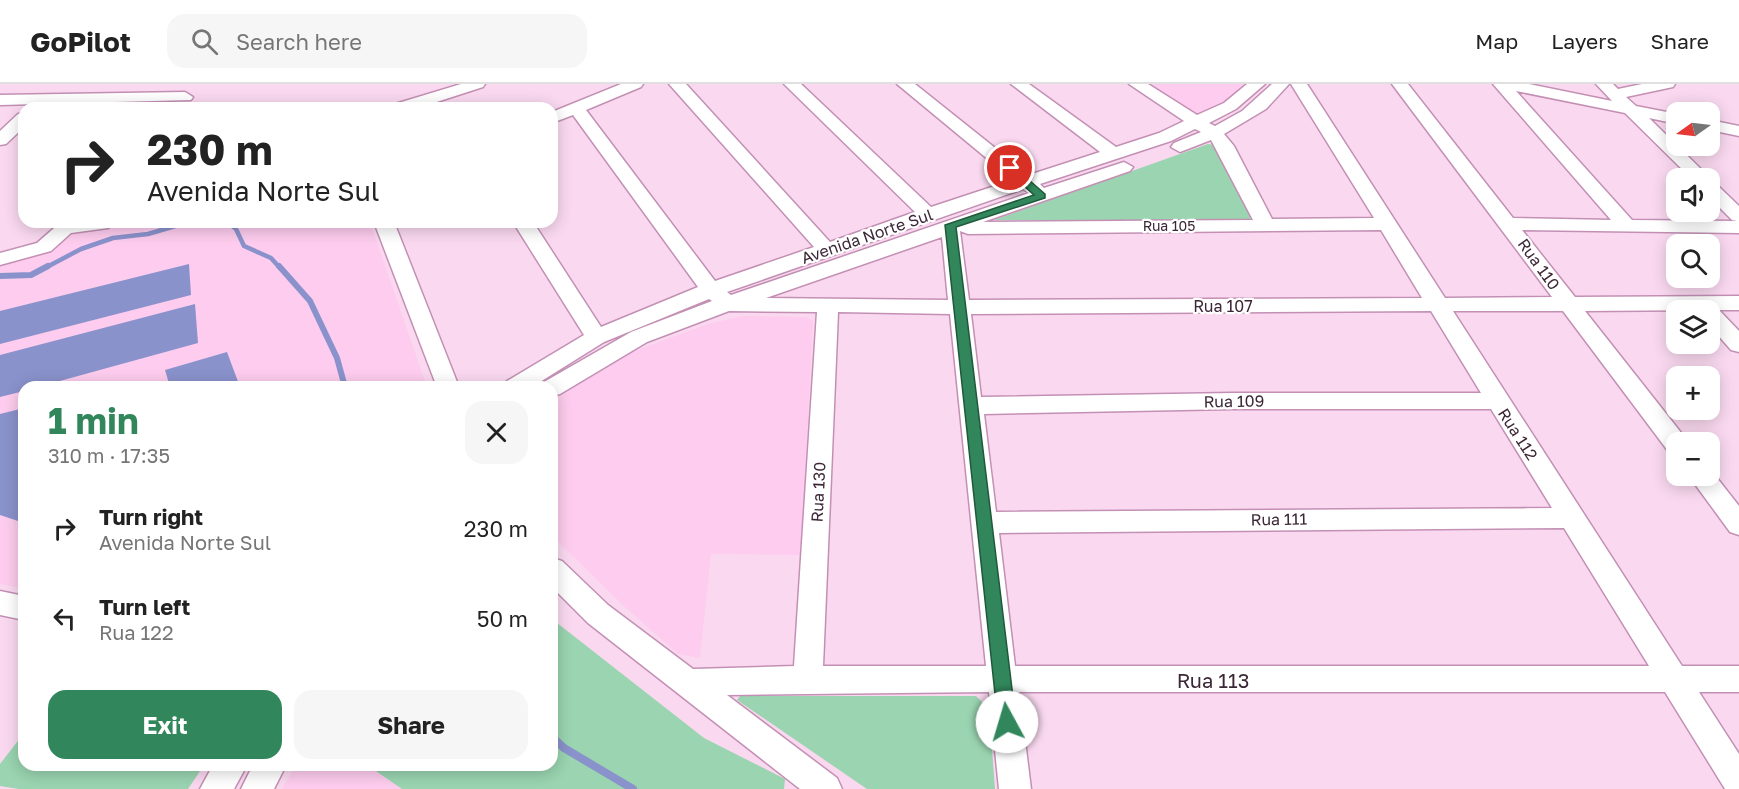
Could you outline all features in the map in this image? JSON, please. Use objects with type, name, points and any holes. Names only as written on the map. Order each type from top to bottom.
[{"type":"street","points":[[41,102],[62,84]]},
{"type":"street","points":[[180,102],[197,84]]},
{"type":"street","points":[[420,102],[477,84]]},
{"type":"street","points":[[558,116],[635,84]]},
{"type":"street","points":[[677,84],[826,249]]},
{"type":"street","points":[[792,84],[943,223],[960,307],[1015,789]]},
{"type":"street","points":[[905,84],[1042,196]]},
{"type":"street","points":[[1019,84],[1114,153]]},
{"type":"street","points":[[1137,84],[1215,134],[1225,146],[1265,224]]},
{"type":"street","name":"Avenida Norte Sul","points":[[558,384],[639,337],[892,248],[1027,182],[1197,124],[1230,106],[1257,84]]},
{"type":"street","name":"Avenida Norte Sul","points":[[525,381],[596,337],[711,291],[826,249],[879,232],[943,223],[1042,196],[1215,134],[1249,114],[1281,84]]},
{"type":"street","name":"Rua 112","points":[[1299,84],[1672,680],[1739,783]]},
{"type":"street","name":"Rua 110","points":[[1400,84],[1510,224],[1667,432]]},
{"type":"street","points":[[1503,84],[1625,224]]},
{"type":"street","points":[[1503,84],[1666,117]]},
{"type":"street","points":[[1610,89],[1667,84]]},
{"type":"street","points":[[1610,89],[1691,168]]},
{"type":"street","points":[[0,100],[27,102]]},
{"type":"street","points":[[577,109],[711,291],[729,304]]},
{"type":"street","points":[[0,140],[18,124]]},
{"type":"street","points":[[1720,127],[1739,130]]},
{"type":"street","points":[[1720,198],[1739,216]]},
{"type":"street","name":"Rua 105","points":[[943,223],[992,226],[1387,224]]},
{"type":"street","points":[[1510,224],[1739,227]]},
{"type":"street","points":[[0,259],[44,248],[66,228]]},
{"type":"street","points":[[386,228],[446,381]]},
{"type":"street","points":[[527,228],[596,337]]},
{"type":"street","points":[[879,232],[892,248]]},
{"type":"street","name":"Rua 107","points":[[729,304],[960,307],[1568,303],[1666,307]]},
{"type":"street","name":"Rua 107","points":[[1720,306],[1739,303]]},
{"type":"street","name":"Rua 130","points":[[808,679],[828,305]]},
{"type":"street","points":[[1720,324],[1739,345]]},
{"type":"street","name":"Rua 109","points":[[972,406],[1233,401],[1497,401]]},
{"type":"street","points":[[1709,486],[1739,525]]},
{"type":"street","name":"Rua 111","points":[[985,524],[1572,518]]},
{"type":"street","points":[[558,575],[598,614],[819,787]]},
{"type":"street","points":[[0,603],[18,608]]},
{"type":"street","name":"Rua 113","points":[[687,683],[808,679],[1739,679]]},
{"type":"street","points":[[216,789],[227,771]]},
{"type":"street","points":[[257,789],[267,771]]},
{"type":"shaded area","points":[[1145,84],[1246,84],[1221,104],[1200,114],[1191,114]]},
{"type":"shaded area","points":[[90,228],[372,228],[425,381],[18,381],[18,588],[0,584],[0,262],[75,230]]},
{"type":"shaded area","points":[[743,316],[806,317],[813,321],[801,555],[711,554],[700,658],[678,654],[624,606],[558,542],[558,396],[621,356],[708,324]]},
{"type":"shaded area","points":[[292,771],[376,771],[402,789],[282,789]]},
{"type":"green space","points":[[1208,144],[1215,145],[1253,216],[1248,220],[994,220]]},
{"type":"green space","points":[[558,624],[704,738],[785,779],[784,789],[402,789],[376,771],[558,771]]},
{"type":"green space","points":[[740,696],[976,696],[989,709],[995,789],[867,789],[737,700]]},
{"type":"green space","points":[[18,741],[18,771],[200,771],[188,789],[19,789],[0,786],[0,764]]},
{"type":"water","points":[[189,264],[191,295],[0,344],[0,311]]},
{"type":"water","points":[[195,304],[198,343],[60,381],[18,381],[18,392],[0,397],[0,355]]},
{"type":"water","points":[[227,352],[238,381],[168,381],[165,370]]},
{"type":"water","points":[[18,410],[18,521],[0,515],[0,414]]},
{"type":"waterway","points":[[45,268],[81,249],[113,238],[148,234],[168,228]]},
{"type":"waterway","points":[[235,228],[244,246],[271,258],[280,268]]},
{"type":"waterway","points":[[0,276],[31,275],[48,266]]},
{"type":"waterway","points":[[279,266],[310,301],[337,358],[343,381]]},
{"type":"waterway","points":[[558,742],[633,789]]},
{"type":"route","points":[[1007,722],[950,225],[1042,196],[1010,168]]}]
